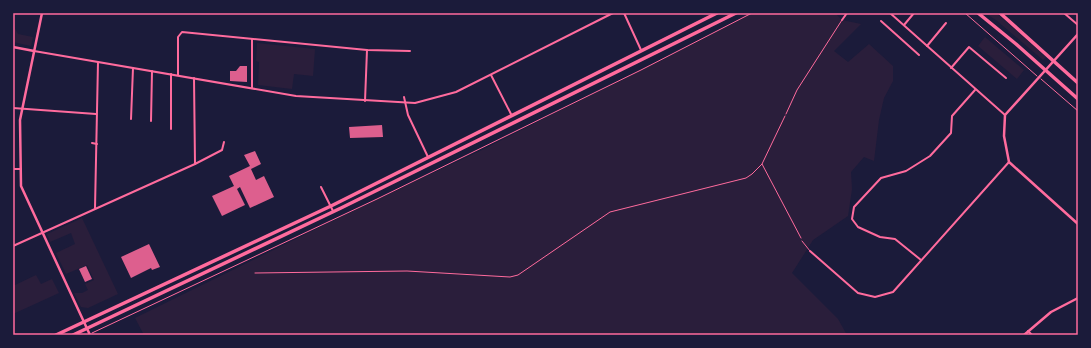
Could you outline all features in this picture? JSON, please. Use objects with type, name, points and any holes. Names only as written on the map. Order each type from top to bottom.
[{"type":"main road","points":[[56,335],[331,206],[717,13]]},
{"type":"main road","points":[[73,335],[334,212],[736,13]]},
{"type":"main road","points":[[978,13],[1078,99]]},
{"type":"main road","points":[[1000,13],[1078,83]]},
{"type":"street","points":[[42,13],[20,120],[21,186],[90,335]]},
{"type":"street","points":[[13,47],[296,96],[415,103],[456,92],[613,13]]},
{"type":"street","points":[[624,13],[641,51]]},
{"type":"street","points":[[842,20],[847,13]]},
{"type":"street","points":[[890,13],[1005,115]]},
{"type":"street","points":[[904,25],[914,13]]},
{"type":"street","points":[[1064,13],[1078,25]]},
{"type":"street","points":[[881,21],[919,55]]},
{"type":"street","points":[[927,46],[946,23]]},
{"type":"street","points":[[178,75],[178,37],[182,32],[368,50],[410,51]]},
{"type":"street","points":[[1078,34],[1005,115],[1004,136],[1009,162],[1078,224]]},
{"type":"street","points":[[252,39],[252,88]]},
{"type":"street","points":[[951,68],[969,47],[1006,78]]},
{"type":"street","points":[[365,101],[368,50]]},
{"type":"street","points":[[95,208],[98,62]]},
{"type":"street","points":[[131,119],[133,68]]},
{"type":"street","points":[[151,121],[152,71]]},
{"type":"street","points":[[170,130],[171,74]]},
{"type":"street","points":[[490,74],[512,116]]},
{"type":"street","points":[[194,78],[195,164]]},
{"type":"street","points":[[921,260],[896,239],[880,237],[858,227],[852,219],[854,207],[881,178],[906,171],[930,156],[951,133],[952,116],[976,90]]},
{"type":"street","points":[[404,97],[404,103],[408,115],[428,157]]},
{"type":"street","points":[[13,108],[96,114]]},
{"type":"street","points":[[13,246],[41,232],[195,164],[222,150],[224,142]]},
{"type":"street","points":[[92,143],[96,144]]},
{"type":"street","points":[[810,251],[831,272],[858,293],[875,297],[893,292],[1009,162]]},
{"type":"street","points":[[13,169],[21,169]]},
{"type":"street","points":[[321,187],[334,212]]},
{"type":"street","points":[[1024,335],[1051,312],[1078,298]]},
{"type":"street","points":[[1028,331],[1032,335]]},
{"type":"lane","points":[[786,114],[797,90],[842,20]]},
{"type":"lane","points":[[802,241],[810,251]]},
{"type":"path","points":[[90,335],[377,199],[641,70],[752,13]]},
{"type":"path","points":[[965,13],[1035,74]]},
{"type":"path","points":[[1044,82],[1078,111]]},
{"type":"path","points":[[255,273],[407,271],[510,277],[518,275],[610,212],[746,178],[762,164],[786,114]]},
{"type":"path","points":[[762,164],[802,241]]},
{"type":"shaded area","points":[[752,13],[835,13],[842,20],[861,24],[834,51],[848,62],[869,44],[893,66],[893,81],[884,98],[879,120],[874,161],[864,157],[851,172],[852,189],[848,216],[813,240],[792,273],[838,319],[847,335],[144,335],[135,318],[377,199],[480,151]]},
{"type":"shaded area","points":[[985,13],[996,13],[1046,57],[1043,60],[996,20]]},
{"type":"shaded area","points":[[13,25],[18,34],[33,37],[31,46],[13,42]]},
{"type":"shaded area","points":[[985,37],[1024,70],[1017,79],[978,46]]},
{"type":"shaded area","points":[[257,43],[315,49],[313,76],[294,74],[292,89],[258,85],[259,62],[256,61]]},
{"type":"shaded area","points":[[82,218],[118,294],[88,308],[81,307],[74,293],[82,293],[88,290],[85,284],[94,280],[87,265],[66,274],[56,253],[75,244],[71,233],[50,242],[47,234]]},
{"type":"shaded area","points":[[36,275],[41,284],[52,279],[59,293],[13,314],[13,286]]},
{"type":"building","points":[[240,66],[247,66],[247,82],[230,81],[230,71],[236,71]]},
{"type":"building","points":[[382,125],[383,137],[350,138],[349,127]]},
{"type":"building","points":[[255,151],[261,164],[251,169],[256,180],[264,176],[274,197],[250,208],[240,187],[237,189],[245,205],[222,216],[212,196],[234,186],[229,176],[250,166],[244,155]]},
{"type":"building","points":[[149,244],[160,267],[152,270],[151,268],[131,278],[121,257]]},
{"type":"building","points":[[86,266],[92,279],[85,282],[79,269]]}]
